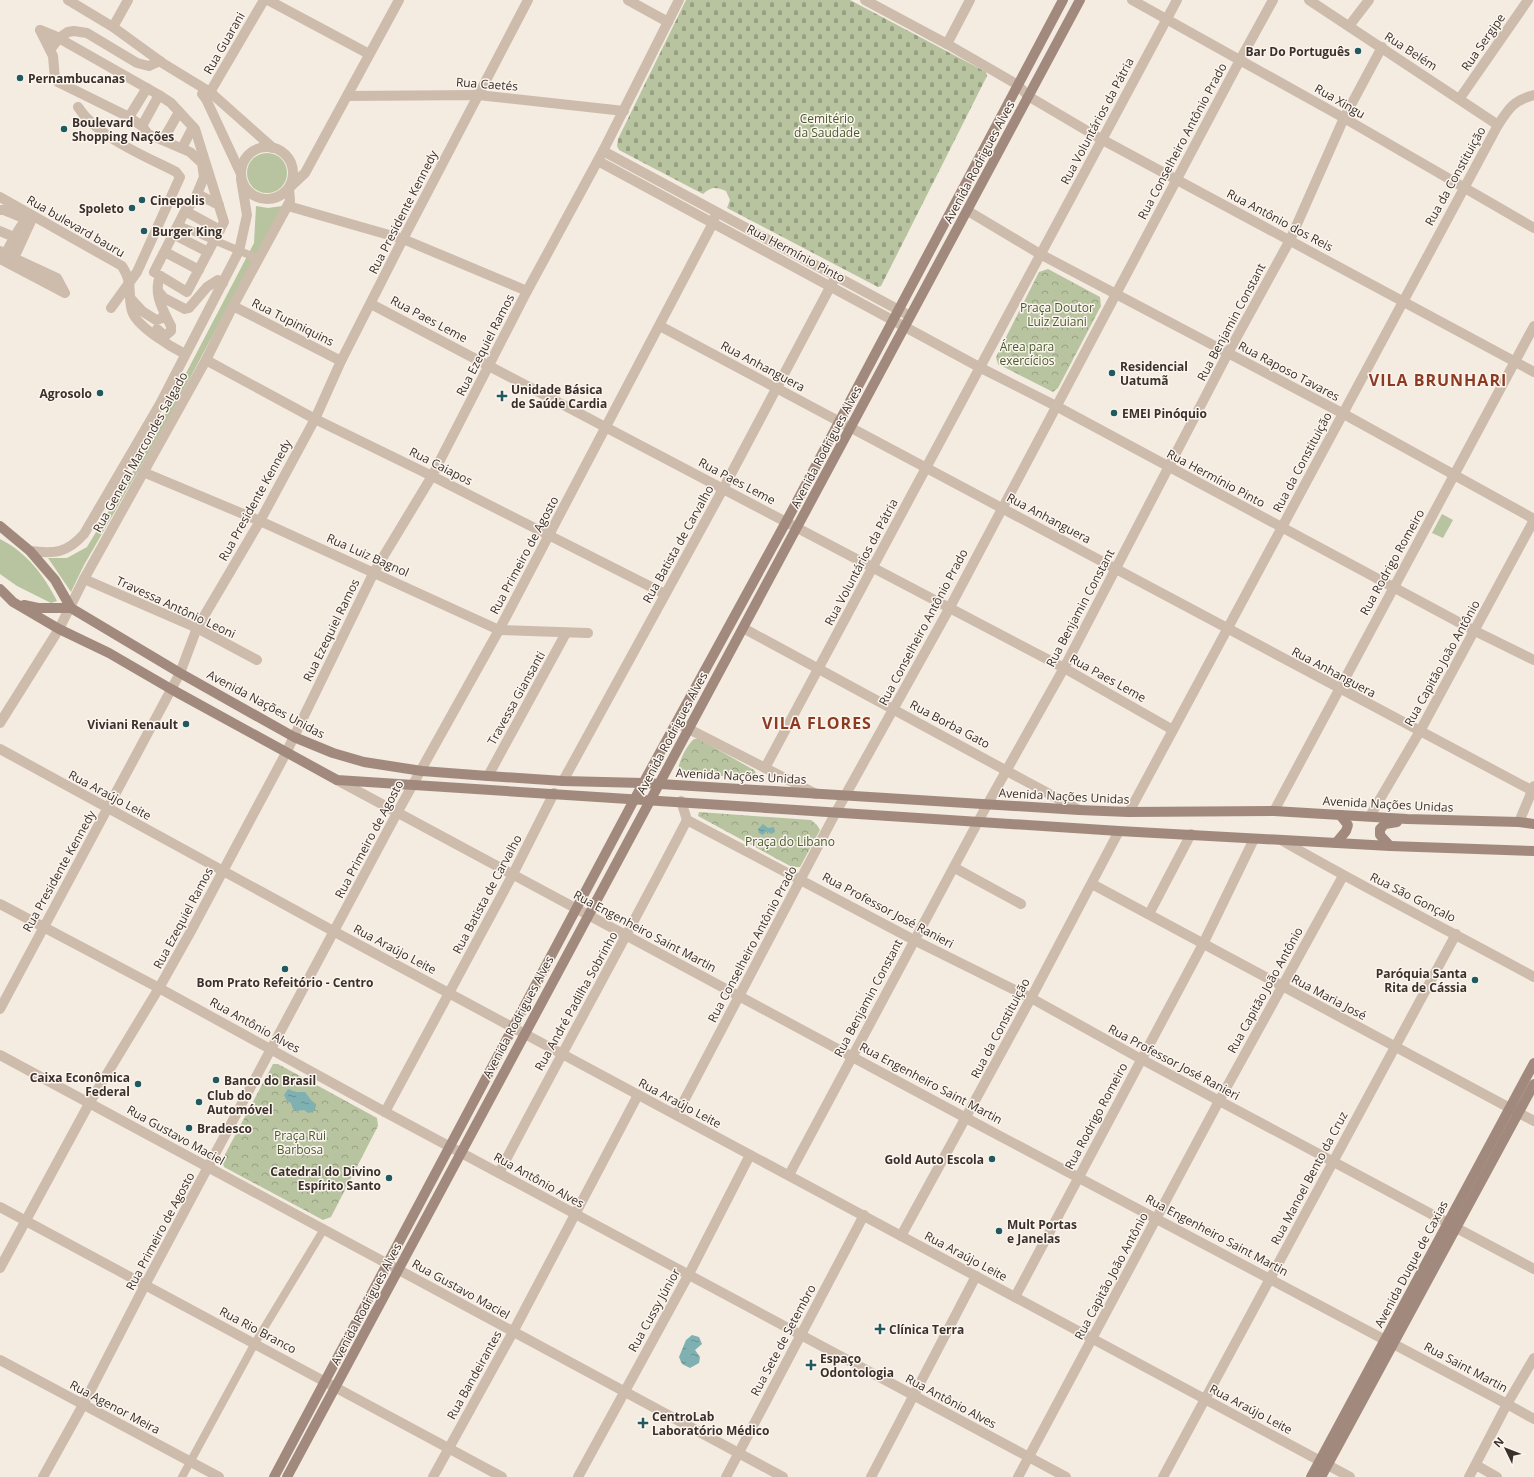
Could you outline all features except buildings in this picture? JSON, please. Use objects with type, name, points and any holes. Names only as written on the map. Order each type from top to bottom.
[{"type":"main road","name":"Avenida Rodrigues Alves","points":[[274,1477],[578,909],[634,800],[899,311],[1063,0]]},
{"type":"main road","name":"Avenida Rodrigues Alves","points":[[287,1477],[336,1388],[588,914],[652,800],[688,728],[798,527],[904,326],[968,212],[1080,0]]},
{"type":"main road","name":"Avenida Nações Unidas","points":[[0,526],[30,551],[55,580],[71,608],[180,674],[294,736],[333,753],[364,762],[422,771],[488,776],[644,783],[1079,810],[1129,812],[1274,811],[1407,819],[1518,822],[1534,824]]},
{"type":"main road","points":[[0,589],[13,602],[59,629],[109,653],[286,753],[338,780],[1118,831],[1390,846],[1534,851]]},
{"type":"main road","points":[[13,602],[38,608],[71,608]]},
{"type":"main road","points":[[1336,843],[1346,832],[1348,825],[1340,815]]},
{"type":"main road","points":[[1390,846],[1380,836],[1380,829],[1385,824],[1407,819]]},
{"type":"main road","name":"Avenida Duque de Caxias","points":[[1311,1477],[1324,1463],[1514,1110],[1534,1063]]},
{"type":"main road","name":"Avenida Duque de Caxias","points":[[1514,1110],[1534,1084]]},
{"type":"main road","name":"Avenida Duque de Caxias","points":[[1321,1477],[1324,1463]]},
{"type":"street","name":"Rua General Marcondes Salgado","points":[[0,723],[71,608],[84,579],[206,360],[233,306],[288,206],[290,201],[289,188],[292,181],[293,167],[286,154],[273,148],[190,80],[160,61],[113,27],[68,0]]},
{"type":"street","points":[[113,27],[128,0]]},
{"type":"street","name":"Rua Guarani","points":[[208,96],[264,0]]},
{"type":"street","points":[[268,0],[369,54]]},
{"type":"street","points":[[208,96],[241,176],[251,194],[258,198],[275,199],[305,173],[399,0]]},
{"type":"street","name":"Rua Presidente Kennedy","points":[[0,1009],[180,674],[197,628],[260,521],[315,420],[342,361],[403,239],[528,0]]},
{"type":"street","points":[[628,0],[668,22]]},
{"type":"street","name":"Rua Ezequiel Ramos","points":[[0,1268],[90,1102],[159,988],[223,871],[286,753],[374,572],[432,476],[527,290],[624,111],[679,0]]},
{"type":"street","name":"Rua Antônio dos Reis","points":[[865,0],[1018,85],[1028,96],[1101,139],[1534,372]]},
{"type":"street","points":[[946,44],[970,0]]},
{"type":"street","name":"Rua Xingu","points":[[1132,0],[1167,18],[1344,118],[1534,228]]},
{"type":"street","name":"Rua Voluntários da Pátria","points":[[1040,254],[1177,0]]},
{"type":"street","name":"Rua Conselheiro Antônio Prado","points":[[1116,294],[1240,60],[1274,0]]},
{"type":"street","name":"Rua Belém","points":[[1309,0],[1460,98],[1498,125]]},
{"type":"street","points":[[1349,26],[1369,0]]},
{"type":"street","name":"Rua Sergipe","points":[[1460,98],[1528,0]]},
{"type":"street","points":[[40,30],[59,38],[159,95],[179,112],[193,127],[224,222],[187,292],[154,272],[176,230],[184,211],[197,194],[204,177],[202,163],[190,152],[148,134],[142,126],[129,117],[58,82],[55,79],[54,60],[40,30]]},
{"type":"street","points":[[50,50],[59,38],[68,32],[87,33],[137,63],[149,66],[160,61]]},
{"type":"street","name":"Rua Benjamin Constant","points":[[789,1176],[914,940],[955,868],[987,805],[1064,668],[1228,353],[1290,240],[1344,118],[1382,47]]},
{"type":"street","points":[[129,117],[147,88]]},
{"type":"street","name":"Rua Caetés","points":[[347,96],[478,94],[624,111]]},
{"type":"street","points":[[142,126],[159,95]]},
{"type":"street","name":"Rua da Constituição","points":[[1129,812],[1282,528],[1402,300],[1498,125],[1510,106],[1523,98],[1534,95]]},
{"type":"street","points":[[78,107],[83,115],[100,130],[176,172],[180,177],[137,272],[114,304],[122,300],[156,320],[163,318],[164,313]]},
{"type":"street","points":[[163,140],[179,112]]},
{"type":"street","points":[[182,148],[193,127]]},
{"type":"street","points":[[241,176],[244,160],[253,150],[267,147],[273,148]]},
{"type":"street","name":"Rua Hermínio Pinto","points":[[603,151],[910,316]]},
{"type":"street","name":"Rua Hermínio Pinto","points":[[598,161],[981,368]]},
{"type":"street","name":"Rua General Marcondes Salgado","points":[[30,551],[50,554],[73,546],[84,534],[160,404],[184,354],[240,251],[247,215],[241,176]]},
{"type":"street","points":[[197,194],[219,205]]},
{"type":"street","name":"Rua bulevard bauru","points":[[0,197],[122,266],[130,281],[131,306]]},
{"type":"street","points":[[288,206],[403,239],[527,290]]},
{"type":"street","points":[[0,208],[26,219],[4,256]]},
{"type":"street","points":[[0,208],[21,214],[31,221],[4,256]]},
{"type":"street","points":[[184,211],[220,230]]},
{"type":"street","name":"Rua Raposo Tavares","points":[[968,212],[1040,254],[1342,413],[1534,520]]},
{"type":"street","name":"Rua Primeiro de Agosto","points":[[43,1477],[83,1405],[145,1285],[413,784],[422,771],[499,630],[660,326],[713,223],[716,213]]},
{"type":"street","points":[[0,230],[14,237]]},
{"type":"street","points":[[176,230],[214,240],[259,259]]},
{"type":"street","points":[[176,230],[208,252]]},
{"type":"street","points":[[165,252],[199,270]]},
{"type":"street","points":[[1040,254],[981,368],[1056,406],[1116,294]]},
{"type":"street","points":[[4,256],[57,278],[65,293],[4,256]]},
{"type":"street","points":[[122,266],[130,272],[137,272]]},
{"type":"street","points":[[160,276],[157,287],[158,297],[171,326],[171,331],[165,336]]},
{"type":"street","name":"Rua Batista de Carvalho","points":[[562,780],[723,489],[836,276]]},
{"type":"street","points":[[157,287],[164,298],[185,309],[193,305],[200,293],[214,282],[218,280],[223,283]]},
{"type":"street","name":"Rua Paes Leme","points":[[371,304],[798,527],[949,609],[1064,668],[1173,730]]},
{"type":"street","points":[[131,306],[146,321],[165,336],[170,341],[172,347]]},
{"type":"street","points":[[131,306],[145,327],[184,354]]},
{"type":"street","name":"Rua Tupiniquins","points":[[233,306],[342,361]]},
{"type":"street","name":"Rua Anhanguera","points":[[660,326],[777,387],[926,469],[1002,508],[1340,690],[1420,732],[1533,788]]},
{"type":"street","name":"Rua Rodrigo Romeiro","points":[[1274,811],[1340,690],[1393,587],[1455,476],[1534,326]]},
{"type":"street","name":"Rua Caiapos","points":[[206,360],[315,420],[432,476],[665,594]]},
{"type":"street","name":"Rua Voluntários da Pátria","points":[[765,768],[981,368]]},
{"type":"street","name":"Rua Conselheiro Antônio Prado","points":[[677,1114],[740,997],[836,812],[949,609],[1056,406]]},
{"type":"street","name":"Rua Hermínio Pinto","points":[[1056,406],[1475,631],[1534,660]]},
{"type":"street","name":"Rua Luiz Bagnol","points":[[143,472],[260,521],[499,630],[588,633]]},
{"type":"street","name":"Rua Capitão João Antônio","points":[[1370,816],[1420,732],[1534,520]]},
{"type":"street","name":"Travessa Antônio Leoni","points":[[84,579],[197,628],[257,660]]},
{"type":"street","points":[[0,598],[13,602]]},
{"type":"street","name":"Rua Borba Gato","points":[[743,628],[894,708],[1079,810]]},
{"type":"street","name":"Travessa Giansanti","points":[[488,776],[566,633]]},
{"type":"street","points":[[677,723],[816,794]]},
{"type":"street","name":"Rua Araújo Leite","points":[[0,749],[513,1028],[638,1095],[677,1114],[1092,1340],[1350,1477]]},
{"type":"street","name":"Rua Engenheiro Saint Martin","points":[[338,780],[966,1118],[1389,1342]]},
{"type":"street","points":[[1518,822],[1533,788]]},
{"type":"street","name":"Rua Batista de Carvalho","points":[[385,1112],[450,993],[554,793]]},
{"type":"street","points":[[681,802],[687,820],[801,880]]},
{"type":"street","name":"Rua André Padilha Sobrinho","points":[[499,1173],[562,1053],[627,936],[687,820]]},
{"type":"street","name":"Rua da Constituição","points":[[901,1236],[1031,998],[1092,884],[1118,831]]},
{"type":"street","points":[[1149,914],[1191,834]]},
{"type":"street","name":"Rua Rodrigo Romeiro","points":[[1015,1297],[1140,1059],[1203,944],[1254,839]]},
{"type":"street","name":"Rua São Gonçalo","points":[[1281,840],[1343,876],[1456,934],[1534,977]]},
{"type":"street","points":[[955,868],[1021,904]]},
{"type":"street","name":"Rua Capitão João Antônio","points":[[1018,1477],[1219,1101],[1343,876]]},
{"type":"street","name":"Rua Professor José Ranieri","points":[[801,880],[914,940],[1031,998],[1140,1059],[1334,1161],[1534,1269]]},
{"type":"street","name":"Rua Maria José","points":[[1092,884],[1534,1120]]},
{"type":"street","name":"Rua Antônio Alves","points":[[0,904],[271,1048],[385,1112],[451,1146],[1066,1477]]},
{"type":"street","name":"Rua Manoel Bento da Cruz","points":[[1163,1477],[1456,934]]},
{"type":"street","name":"Rua Gustavo Maciel","points":[[0,1055],[90,1102],[208,1169],[324,1229],[783,1477]]},
{"type":"street","name":"Rua Bandeirantes","points":[[434,1477],[513,1332],[638,1095]]},
{"type":"street","name":"Rua Cussy Júnior","points":[[578,1477],[689,1274],[750,1155]]},
{"type":"street","name":"Rua Rio Branco","points":[[0,1207],[502,1477]]},
{"type":"street","name":"Rua Sete de Setembro","points":[[726,1477],[864,1215]]},
{"type":"street","points":[[182,1477],[255,1343],[324,1229]]},
{"type":"street","points":[[871,1477],[976,1276]]},
{"type":"street","name":"Rua Saint Martin","points":[[1389,1342],[1534,1419]]},
{"type":"street","points":[[1469,1477],[1507,1404],[1534,1358]]},
{"type":"street","name":"Rua Agenor Meira","points":[[0,1360],[219,1477]]},
{"type":"street","points":[[1476,1465],[1497,1477]]},
{"type":"green space","name":"Cemitério da Saudade","points":[[686,0],[850,0],[986,72],[987,76],[881,286],[878,287],[727,208],[730,200],[726,191],[714,188],[703,194],[619,150],[617,146],[618,139]]},
{"type":"green space","points":[[267,153],[275,155],[281,159],[285,165],[287,173],[285,181],[281,187],[275,191],[267,193],[259,191],[253,187],[249,181],[247,173],[249,165],[253,159],[259,155]]},
{"type":"green space","points":[[256,206],[268,208],[282,206],[167,421],[84,565],[71,592],[48,558],[67,558],[87,547],[148,446],[254,243]]},
{"type":"green space","name":"Praça Doutor Luiz Zuiani","points":[[1048,269],[1100,297],[1101,306],[1058,388],[1053,392],[998,364],[996,357],[1039,272]]},
{"type":"green space","points":[[1442,514],[1453,520],[1443,538],[1432,533]]},
{"type":"green space","points":[[0,539],[18,551],[33,565],[46,582],[57,601],[51,603],[17,586],[0,574]]},
{"type":"green space","points":[[694,739],[699,739],[754,770],[756,773],[752,776],[686,776],[678,771],[681,758]]},
{"type":"green space","name":"Praça do Libano","points":[[699,812],[811,820],[820,830],[800,867],[792,867],[698,816]]},
{"type":"green space","name":"Praça Rui Barbosa","points":[[273,1064],[278,1064],[377,1118],[378,1126],[331,1217],[323,1220],[224,1167],[222,1160]]},
{"type":"water","points":[[763,824],[768,828],[774,827],[775,832],[771,834],[767,831],[763,835],[759,833],[758,829]]},
{"type":"water","points":[[288,1089],[296,1092],[305,1092],[316,1104],[314,1110],[308,1113],[304,1110],[296,1111],[293,1109],[291,1103],[287,1101],[284,1095]]},
{"type":"water","points":[[692,1335],[699,1337],[702,1344],[695,1350],[700,1357],[699,1363],[690,1368],[682,1364],[679,1357],[686,1340]]},
{"type":"place","name":"Bar Do Português","points":[[1358,51]]},
{"type":"place","name":"Pernambucanas","points":[[20,78]]},
{"type":"place","name":"Boulevard Shopping Nações","points":[[64,129]]},
{"type":"place","name":"Cinepolis","points":[[142,200]]},
{"type":"place","name":"Spoleto","points":[[132,208]]},
{"type":"place","name":"Burger King","points":[[144,231]]},
{"type":"place","name":"Residencial Uatumã","points":[[1112,373]]},
{"type":"place","name":"Agrosolo","points":[[100,393]]},
{"type":"place","name":"Unidade Básica de Saúde Cardia","points":[[502,396]]},
{"type":"place","name":"EMEI Pinóquio","points":[[1114,413]]},
{"type":"place","name":"Viviani Renault","points":[[186,724]]},
{"type":"place","name":"Bom Prato Refeitório - Centro","points":[[285,969]]},
{"type":"place","name":"Paróquia Santa Rita de Cássia","points":[[1475,980]]},
{"type":"place","name":"Banco do Brasil","points":[[216,1080]]},
{"type":"place","name":"Caixa Econômica Federal","points":[[138,1084]]},
{"type":"place","name":"Club do Automóvel","points":[[199,1102]]},
{"type":"place","name":"Bradesco","points":[[189,1128]]},
{"type":"place","name":"Gold Auto Escola","points":[[992,1159]]},
{"type":"place","name":"Catedral do Divino Espírito Santo","points":[[389,1178]]},
{"type":"place","name":"Mult Portas e Janelas","points":[[999,1231]]},
{"type":"place","name":"Clínica Terra","points":[[880,1329]]},
{"type":"place","name":"Espaço Odontologia","points":[[811,1365]]},
{"type":"place","name":"CentroLab Laboratório Médico","points":[[643,1423]]},
{"type":"district","name":"VILA BRUNHARI","points":[[1438,380]]},
{"type":"district","name":"VILA FLORES","points":[[817,723]]},
{"type":"park label","name":"Área para exercícios","points":[[1027,353]]}]
